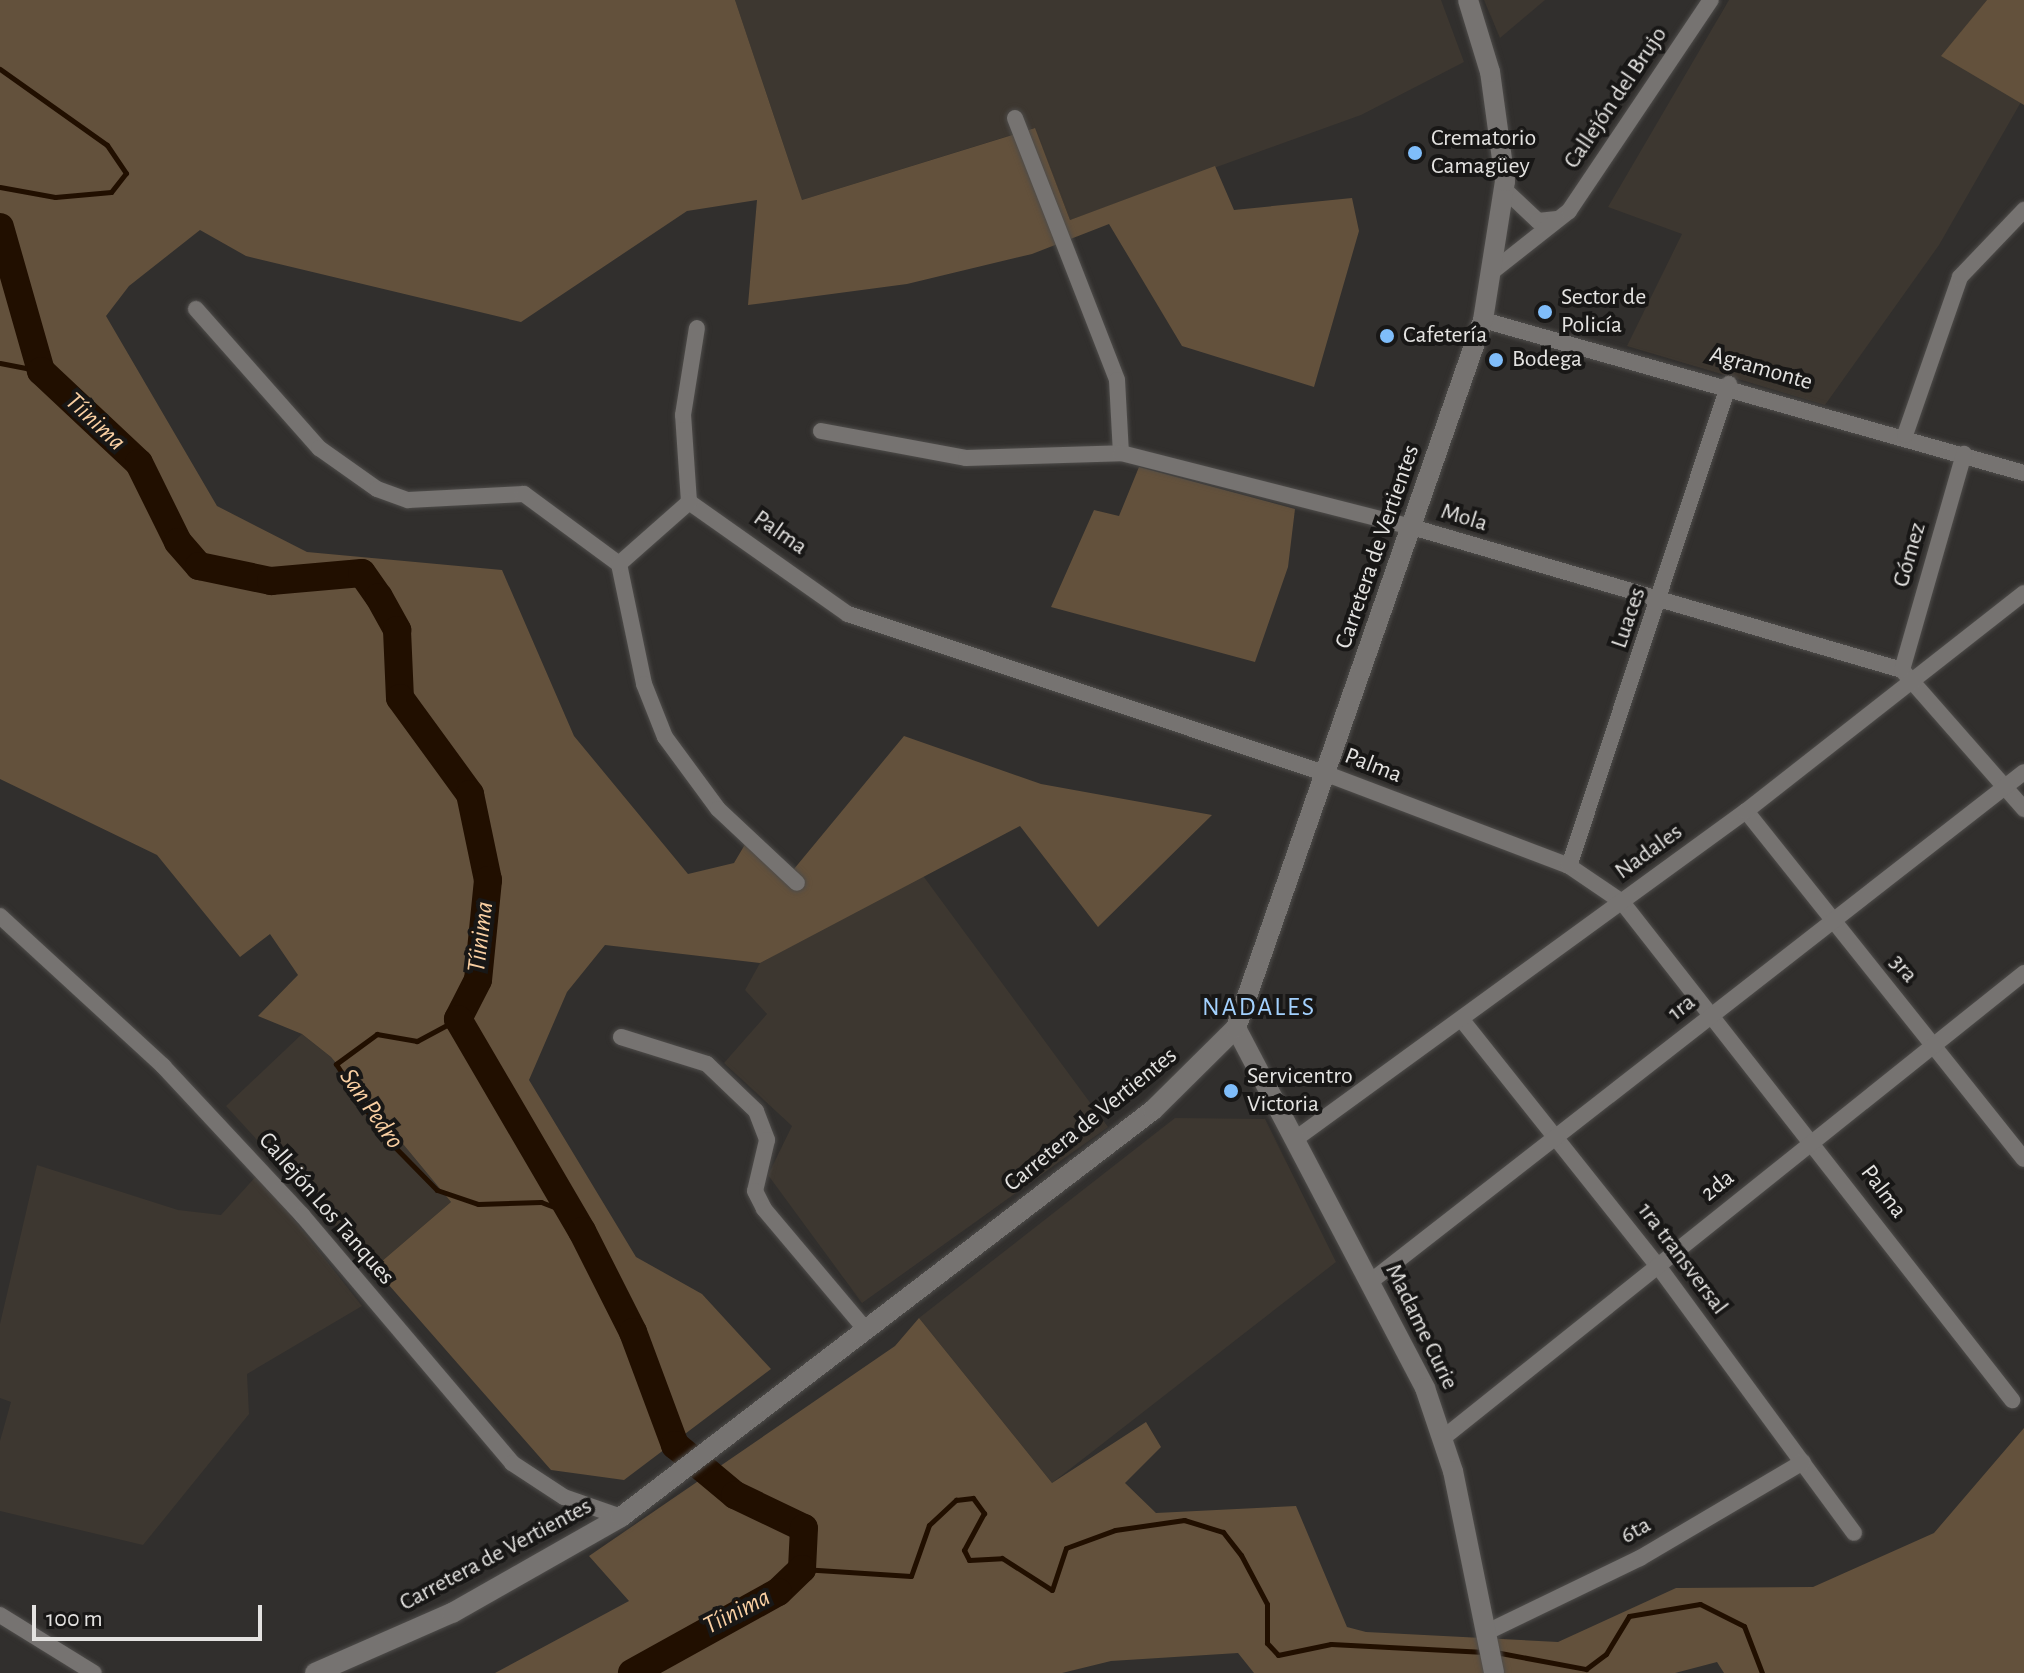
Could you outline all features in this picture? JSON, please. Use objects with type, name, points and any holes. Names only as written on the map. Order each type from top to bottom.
[{"type":"main road","name":"Carretera de Vertientes","points":[[315,1673],[452,1613],[621,1517],[1153,1110],[1236,1028],[1483,320],[1505,190],[1490,72],[1468,0]]},
{"type":"main road","name":"Madame Curie","points":[[1236,1028],[1370,1282],[1443,1438],[1491,1653]]},
{"type":"street","name":"Callejón del Brujo","points":[[1493,271],[1559,219],[1711,0]]},
{"type":"street","points":[[1015,118],[1117,380],[1121,453]]},
{"type":"street","points":[[1505,190],[1538,221],[1559,219]]},
{"type":"street","points":[[1905,435],[1960,277],[2024,210]]},
{"type":"street","points":[[196,309],[319,448],[377,489],[408,500],[524,494],[619,564],[644,684],[665,737],[718,809],[797,883]]},
{"type":"street","name":"Agramonte","points":[[1483,320],[1729,384],[2024,473]]},
{"type":"street","points":[[619,564],[689,502],[683,415],[697,328]]},
{"type":"street","name":"Luaces","points":[[1569,866],[1660,605],[1729,384]]},
{"type":"street","name":"Mola","points":[[821,431],[966,458],[1121,453],[1412,527],[1660,605],[1902,670],[1918,681],[2024,809]]},
{"type":"street","name":"Gómez","points":[[1902,670],[1964,454]]},
{"type":"street","name":"Palma","points":[[689,502],[848,614],[1327,774],[1569,866],[1622,902],[1714,1014],[2012,1400]]},
{"type":"street","name":"Nadales","points":[[1294,1140],[1746,811],[1918,681],[2024,593]]},
{"type":"street","name":"1ra","points":[[1370,1282],[2024,772]]},
{"type":"street","name":"3ra","points":[[1746,811],[1830,923],[1937,1046],[2024,1159]]},
{"type":"street","name":"Callejón Los Tanques","points":[[0,916],[163,1066],[302,1215],[512,1463],[564,1497],[621,1517]]},
{"type":"street","name":"2da","points":[[1443,1438],[1813,1141],[1937,1046],[2024,973]]},
{"type":"street","name":"1ra transversal","points":[[1462,1020],[1658,1266],[1854,1533]]},
{"type":"street","points":[[621,1037],[707,1064],[756,1111],[767,1140],[755,1191],[764,1209],[865,1329]]},
{"type":"street","name":"6ta","points":[[1491,1653],[1640,1558],[1803,1462]]},
{"type":"street","points":[[0,1615],[94,1673]]},
{"type":"shaded area","points":[[0,0],[735,0],[802,200],[1035,128],[1070,220],[1215,166],[1234,210],[1352,198],[1359,231],[1314,387],[1182,346],[1109,224],[1032,254],[907,284],[748,305],[757,200],[687,211],[521,322],[246,256],[200,230],[129,286],[106,316],[217,506],[307,552],[502,570],[574,736],[688,874],[734,863],[750,836],[794,869],[904,736],[1041,784],[1212,815],[1098,927],[1020,826],[760,963],[605,945],[567,992],[529,1080],[636,1257],[702,1294],[771,1369],[624,1480],[551,1470],[374,1268],[451,1202],[331,1057],[302,1034],[258,1016],[298,975],[270,934],[240,957],[157,855],[0,779]]},
{"type":"shaded area","points":[[735,0],[1441,0],[1464,62],[1361,115],[1070,220],[1034,128],[802,200]]},
{"type":"shaded area","points":[[1484,0],[1545,0],[1500,38]]},
{"type":"shaded area","points":[[1729,0],[1987,0],[1942,56],[2021,102],[1939,245],[1825,405],[1627,346],[1682,234],[1608,207]]},
{"type":"shaded area","points":[[1987,0],[2024,0],[2024,105],[1941,56]]},
{"type":"shaded area","points":[[1139,467],[1295,509],[1288,567],[1255,662],[1051,607],[1094,510],[1119,516]]},
{"type":"shaded area","points":[[921,873],[1108,1127],[862,1303],[768,1175],[792,1126],[724,1063],[767,1014],[745,990],[760,963]]},
{"type":"shaded area","points":[[302,1034],[331,1057],[451,1202],[374,1268],[226,1106]]},
{"type":"shaded area","points":[[1175,1118],[1265,1119],[1336,1262],[1052,1483],[919,1318]]},
{"type":"shaded area","points":[[37,1165],[178,1210],[221,1215],[258,1174],[362,1306],[247,1374],[249,1414],[143,1545],[0,1511],[0,1441],[11,1402],[0,1398],[0,1324]]},
{"type":"shaded area","points":[[919,1318],[1052,1483],[1146,1422],[1161,1447],[1125,1483],[1156,1513],[1296,1506],[1347,1627],[1366,1632],[1558,1642],[1676,1588],[1813,1587],[1934,1533],[2024,1428],[2024,1673],[1724,1673],[1717,1662],[1675,1673],[1254,1673],[1238,1653],[1111,1661],[1062,1673],[495,1673],[629,1601],[589,1556],[895,1346]]},
{"type":"waterway","name":"Tíinima","points":[[0,69],[107,145],[126,173],[111,192],[55,197],[0,187]]},
{"type":"waterway","name":"Tíinima","points":[[0,227],[41,371],[139,463],[178,542],[199,566],[271,581],[362,573],[379,597],[397,630],[400,698],[470,794],[488,880],[478,980],[458,1019],[582,1231],[633,1332],[675,1445],[735,1495],[804,1528],[802,1569],[778,1592],[632,1673]]},
{"type":"waterway","name":"Tíinima","points":[[0,363],[41,371]]},
{"type":"waterway","name":"San Pedro","points":[[458,1019],[417,1041],[377,1034],[336,1064],[382,1134],[437,1190],[478,1204],[541,1202],[567,1212]]},
{"type":"waterway","points":[[802,1569],[911,1576],[929,1525],[956,1500],[973,1498],[984,1513],[964,1550],[969,1560],[1002,1558],[1052,1590],[1066,1548],[1115,1530],[1184,1520],[1223,1532],[1241,1555],[1267,1604],[1267,1643],[1278,1655],[1331,1644],[1485,1652]]},
{"type":"waterway","points":[[1495,1652],[1586,1669],[1606,1654],[1629,1616],[1700,1604],[1744,1626],[1762,1673]]},
{"type":"place","name":"Crematorio Camagüey","points":[[1415,153]]},
{"type":"place","name":"Sector de Policía","points":[[1545,312]]},
{"type":"place","name":"Cafetería","points":[[1387,336]]},
{"type":"place","name":"Bodega","points":[[1496,360]]},
{"type":"place","name":"Servicentro Victoria","points":[[1231,1091]]},
{"type":"district","name":"NADALES","points":[[1259,1008]]}]
